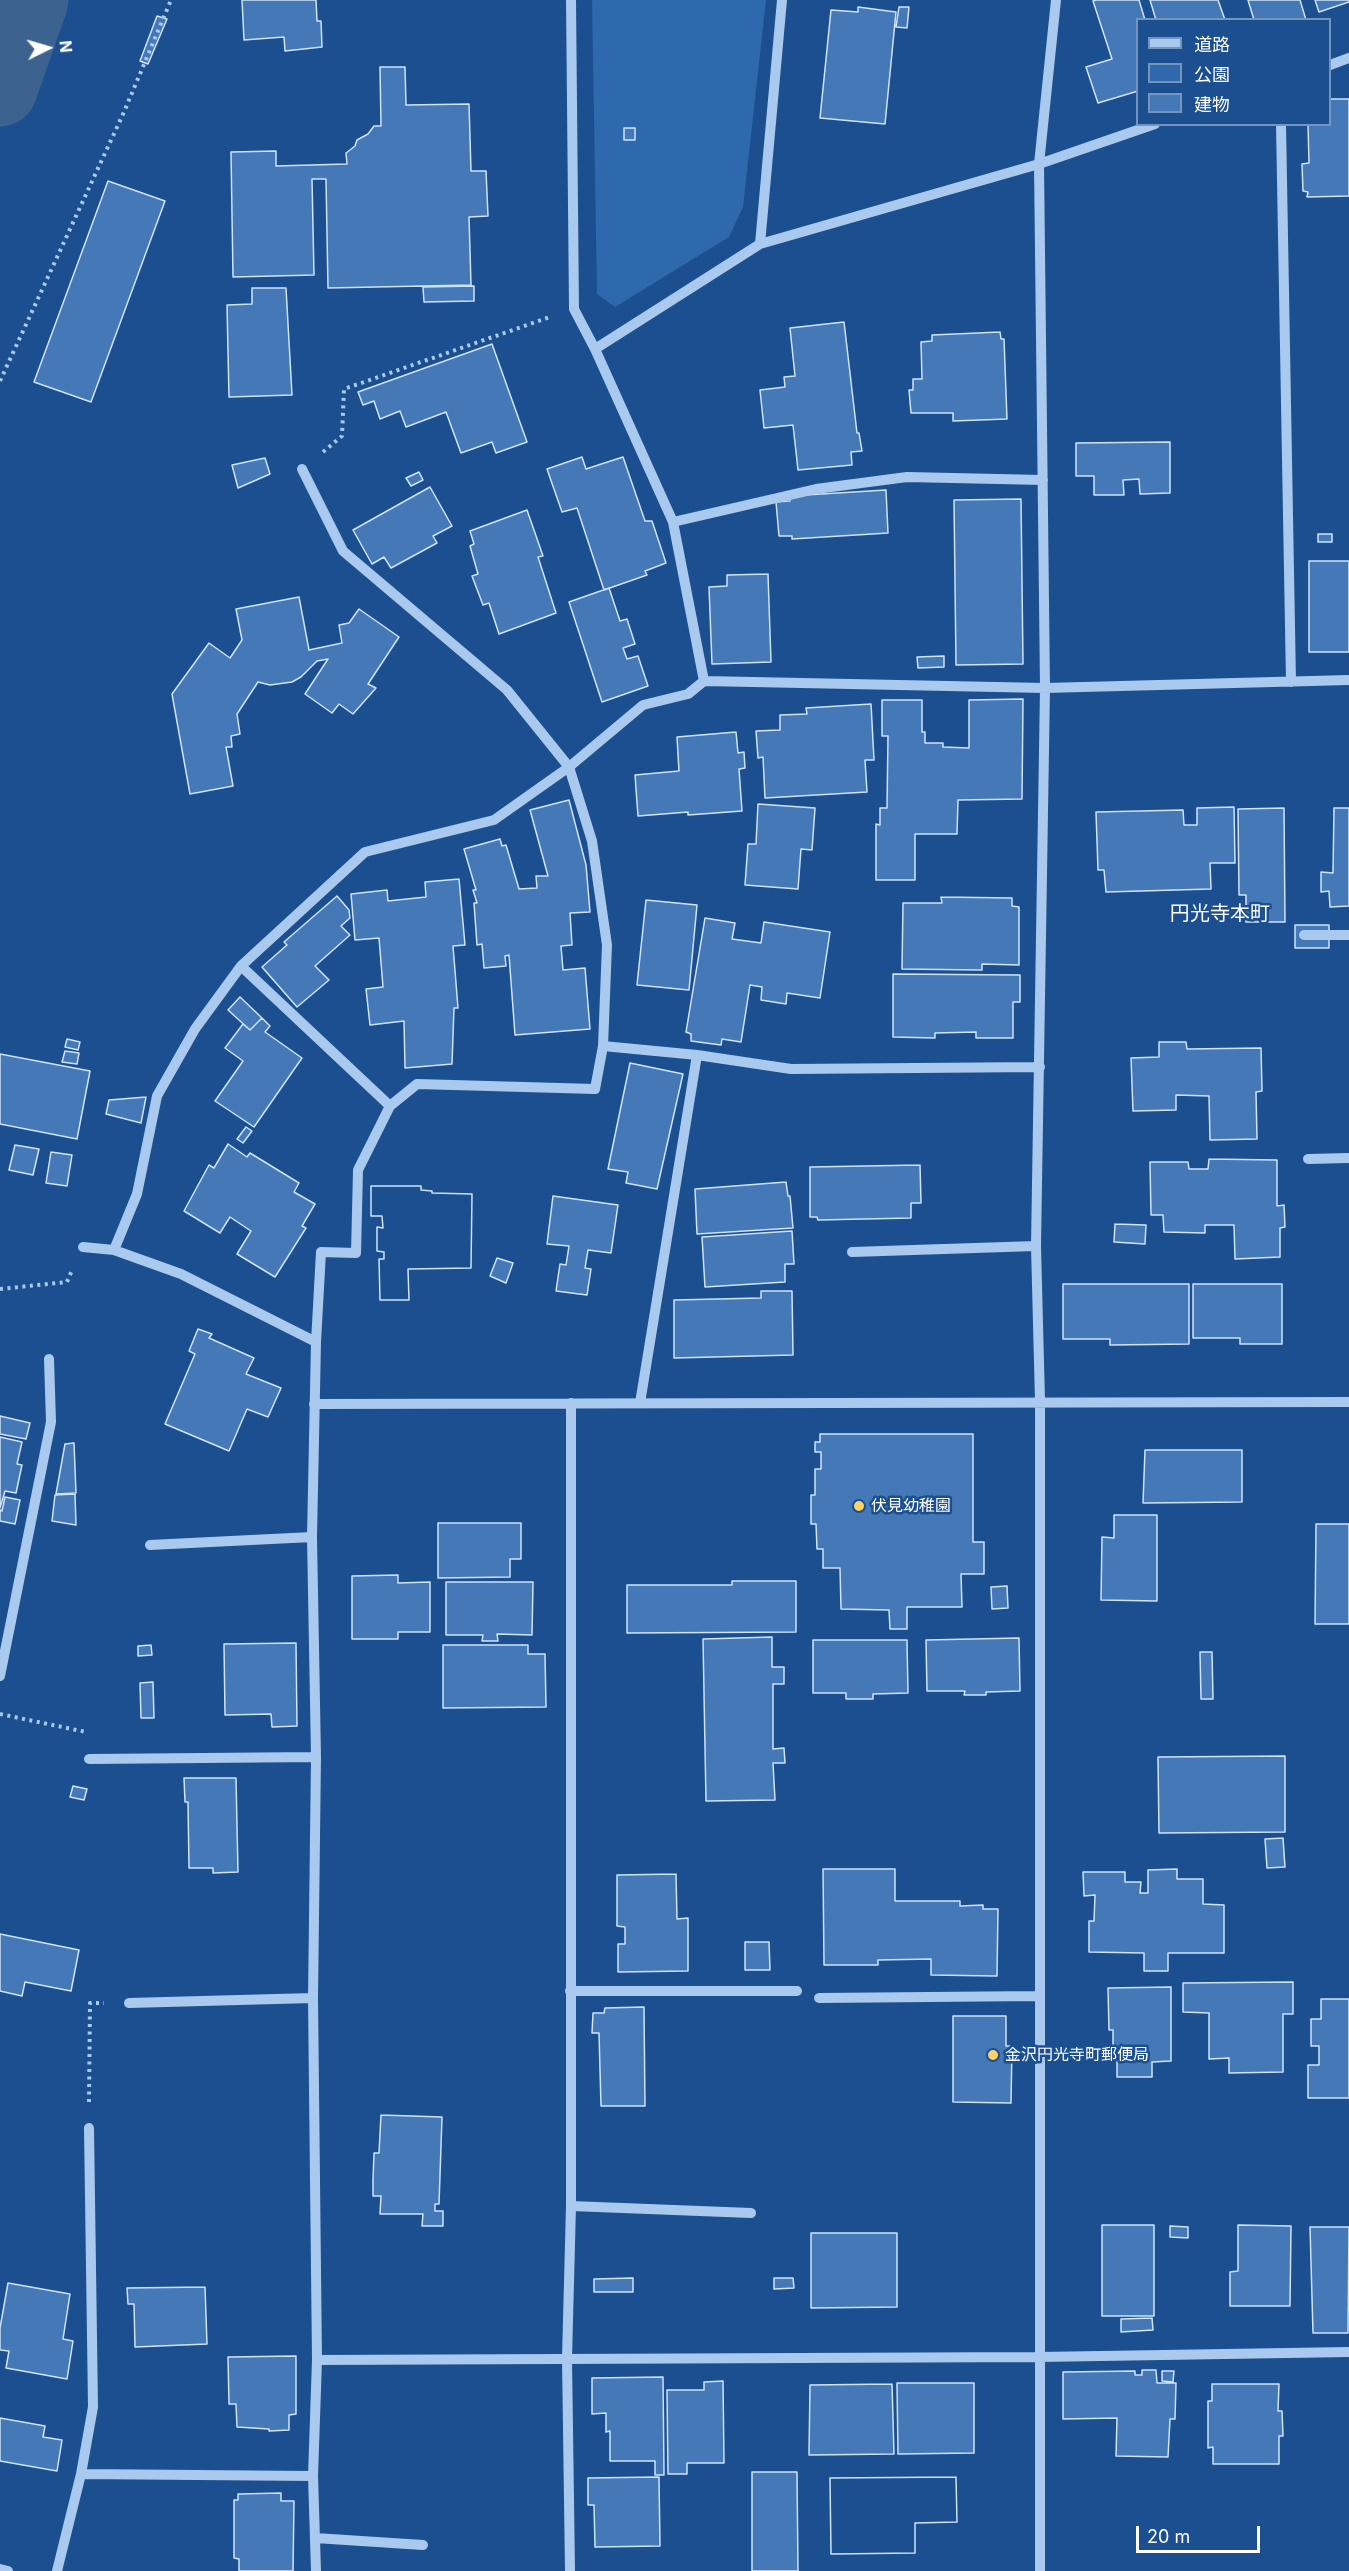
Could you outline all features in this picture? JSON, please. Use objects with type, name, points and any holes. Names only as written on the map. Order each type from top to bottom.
[{"type":"street","points":[[571,0],[574,309],[595,349],[673,522],[704,681]]},
{"type":"street","points":[[760,244],[782,0]]},
{"type":"street","points":[[1040,2571],[1040,1401],[1036,1246],[1045,688],[1039,164],[1056,0]]},
{"type":"street","points":[[1331,64],[1349,58]]},
{"type":"street","points":[[595,349],[760,244],[1039,164],[1149,126]]},
{"type":"street","points":[[1281,126],[1291,682]]},
{"type":"street","points":[[302,469],[343,551],[507,690],[568,768],[592,841],[607,945],[603,1046],[595,1089],[417,1084],[390,1106],[358,1170],[356,1253],[321,1251],[314,1404],[312,1537],[316,1757],[314,1998],[316,2360],[313,2476],[316,2571]]},
{"type":"street","points":[[673,522],[816,489],[907,477],[1043,480]]},
{"type":"street","points":[[114,1250],[137,1194],[157,1096],[195,1029],[241,966],[365,852],[494,820],[568,768],[643,705],[688,694],[704,681],[1045,688],[1349,680]]},
{"type":"street","points":[[1304,935],[1349,935]]},
{"type":"street","points":[[241,966],[390,1106]]},
{"type":"street","points":[[603,1046],[697,1054],[790,1069],[1040,1067]]},
{"type":"street","points":[[640,1403],[697,1054]]},
{"type":"street","points":[[1308,1159],[1349,1158]]},
{"type":"street","points":[[852,1252],[1036,1246]]},
{"type":"street","points":[[83,1247],[114,1250],[181,1274],[316,1342]]},
{"type":"street","points":[[0,1676],[51,1422],[49,1359]]},
{"type":"street","points":[[314,1404],[1349,1402]]},
{"type":"street","points":[[570,2571],[567,2358],[571,2206],[571,1403]]},
{"type":"street","points":[[150,1545],[312,1537]]},
{"type":"street","points":[[88,1759],[316,1757]]},
{"type":"street","points":[[570,1991],[797,1991]]},
{"type":"street","points":[[819,1998],[1039,1996]]},
{"type":"street","points":[[129,2003],[314,1998]]},
{"type":"street","points":[[57,2571],[81,2474],[93,2407],[89,2128]]},
{"type":"street","points":[[571,2206],[751,2213]]},
{"type":"street","points":[[316,2360],[1039,2357],[1349,2352]]},
{"type":"street","points":[[81,2474],[313,2476]]},
{"type":"street","points":[[315,2538],[423,2545]]},
{"type":"street","points":[[0,2569],[8,2571]]},
{"type":"path","points":[[0,381],[124,112],[171,0]]},
{"type":"path","points":[[302,469],[342,436],[344,389],[574,309]]},
{"type":"path","points":[[0,1289],[67,1282],[83,1247]]},
{"type":"path","points":[[0,1714],[86,1730],[88,1759]]},
{"type":"path","points":[[89,2128],[90,2003],[129,2003]]},
{"type":"green space","points":[[592,0],[766,0],[743,207],[729,237],[615,307],[597,294]]},
{"type":"building","points":[[242,0],[316,0],[317,21],[321,21],[322,47],[285,51],[284,37],[244,40]]},
{"type":"building","points":[[1139,0],[1144,18],[1136,18],[1136,92],[1098,103],[1086,67],[1112,59],[1093,1]]},
{"type":"building","points":[[1150,0],[1218,0],[1224,18],[1155,18]]},
{"type":"building","points":[[1248,0],[1300,0],[1305,18],[1253,18]]},
{"type":"building","points":[[1315,0],[1349,0],[1349,2],[1319,12]]},
{"type":"building","points":[[858,7],[896,12],[885,124],[820,118],[831,10],[858,12]]},
{"type":"building","points":[[899,7],[909,7],[907,28],[896,27]]},
{"type":"building","points":[[157,16],[167,19],[148,64],[140,61]]},
{"type":"building","points":[[380,67],[405,67],[406,105],[469,104],[471,171],[486,171],[488,216],[469,217],[471,285],[328,288],[326,179],[312,179],[314,275],[233,277],[231,152],[276,151],[276,166],[347,164],[346,153],[355,146],[357,140],[368,134],[374,126],[381,126]]},
{"type":"building","points":[[1331,99],[1349,99],[1349,196],[1307,197],[1308,192],[1303,191],[1302,164],[1309,163],[1308,126],[1331,126]]},
{"type":"building","points":[[624,128],[635,128],[635,140],[624,140]]},
{"type":"building","points":[[108,181],[165,201],[91,402],[34,382]]},
{"type":"building","points":[[474,286],[474,301],[424,302],[423,287]]},
{"type":"building","points":[[252,288],[286,288],[292,395],[229,397],[227,305],[252,304]]},
{"type":"building","points":[[844,322],[857,433],[859,433],[862,451],[851,452],[852,465],[798,470],[793,425],[764,428],[760,390],[785,387],[784,377],[795,376],[790,328]]},
{"type":"building","points":[[1000,332],[1001,339],[1004,339],[1007,419],[953,421],[953,413],[911,413],[909,390],[913,390],[913,379],[922,379],[921,342],[932,341],[932,335]]},
{"type":"building","points":[[492,344],[527,442],[496,453],[492,442],[461,453],[446,412],[406,427],[400,411],[380,419],[374,401],[363,405],[358,392]]},
{"type":"building","points":[[1170,442],[1170,493],[1140,494],[1139,479],[1123,480],[1124,495],[1094,495],[1094,476],[1076,476],[1076,443]]},
{"type":"building","points":[[582,457],[586,469],[623,457],[645,521],[652,521],[666,563],[645,571],[647,575],[604,590],[577,508],[562,512],[547,469]]},
{"type":"building","points":[[265,458],[270,474],[238,488],[232,465]]},
{"type":"building","points":[[419,472],[423,480],[411,486],[406,478]]},
{"type":"building","points":[[430,487],[452,526],[433,536],[437,543],[391,568],[384,557],[372,564],[353,530]]},
{"type":"building","points":[[886,490],[888,533],[792,539],[792,536],[779,536],[776,502],[790,501],[789,496]]},
{"type":"building","points":[[1021,499],[1023,664],[956,665],[954,500]]},
{"type":"building","points":[[527,510],[543,556],[538,557],[556,613],[499,634],[489,603],[483,605],[472,576],[478,574],[470,546],[474,544],[470,531]]},
{"type":"building","points":[[1318,534],[1332,534],[1332,542],[1318,542]]},
{"type":"building","points":[[1309,561],[1349,561],[1349,652],[1309,652]]},
{"type":"building","points":[[768,574],[771,662],[712,664],[709,587],[727,586],[727,575]]},
{"type":"building","points":[[609,588],[620,621],[627,619],[635,644],[623,648],[627,659],[638,656],[648,686],[602,702],[569,602]]},
{"type":"building","points":[[299,597],[309,650],[342,643],[339,625],[349,623],[359,609],[399,637],[368,684],[376,688],[353,714],[339,704],[332,713],[305,694],[328,659],[317,661],[301,677],[292,682],[270,685],[258,682],[237,714],[240,734],[231,736],[232,747],[226,747],[233,786],[190,794],[172,694],[209,643],[230,658],[242,640],[236,609]]},
{"type":"building","points":[[944,656],[944,667],[918,668],[917,657]]},
{"type":"building","points":[[1023,699],[1022,799],[958,800],[957,834],[915,834],[915,880],[876,880],[876,824],[880,825],[880,808],[887,808],[888,736],[882,736],[882,700],[922,700],[922,732],[925,732],[925,743],[943,743],[943,747],[969,748],[969,700]]},
{"type":"building","points":[[871,704],[874,760],[865,760],[867,792],[765,798],[763,757],[758,758],[756,731],[780,730],[780,715],[807,714],[806,708]]},
{"type":"building","points":[[736,732],[738,753],[744,752],[745,768],[739,769],[742,811],[638,816],[635,775],[679,771],[677,737]]},
{"type":"building","points":[[569,800],[586,865],[590,912],[570,913],[572,945],[561,946],[563,970],[585,968],[590,1029],[515,1035],[509,955],[505,956],[506,966],[484,968],[482,944],[477,945],[474,903],[477,903],[473,890],[476,890],[464,849],[500,839],[502,846],[506,845],[519,889],[537,888],[536,876],[548,876],[530,810]]},
{"type":"building","points":[[758,804],[815,808],[812,850],[801,849],[798,889],[745,885],[748,844],[756,844]]},
{"type":"building","points":[[1234,807],[1235,863],[1210,863],[1211,889],[1106,892],[1104,870],[1098,870],[1096,812],[1183,810],[1184,825],[1197,825],[1197,808]]},
{"type":"building","points":[[1284,808],[1285,922],[1246,922],[1246,895],[1239,895],[1238,809]]},
{"type":"building","points":[[1334,808],[1349,808],[1349,906],[1330,907],[1329,891],[1321,892],[1321,872],[1333,873]]},
{"type":"building","points":[[459,879],[465,945],[453,946],[458,1008],[454,1008],[452,1064],[405,1068],[404,1021],[370,1025],[366,989],[383,987],[379,938],[355,940],[351,894],[387,890],[388,901],[426,897],[425,882]]},
{"type":"building","points":[[337,896],[349,910],[350,918],[341,926],[350,935],[315,966],[329,980],[297,1007],[262,967],[287,945],[284,942]]},
{"type":"building","points":[[941,897],[1012,898],[1012,906],[1019,907],[1019,965],[982,964],[982,970],[902,969],[903,903],[942,903]]},
{"type":"building","points":[[646,900],[697,905],[689,990],[637,985]]},
{"type":"building","points":[[705,918],[735,923],[732,939],[761,943],[764,922],[830,932],[820,998],[787,993],[786,1004],[761,1000],[762,987],[750,985],[741,1042],[722,1039],[721,1045],[691,1041],[691,1034],[686,1032]]},
{"type":"building","points":[[1295,925],[1329,925],[1329,948],[1295,948]]},
{"type":"building","points":[[893,974],[1020,975],[1020,1002],[1013,1002],[1013,1038],[976,1038],[976,1032],[935,1033],[935,1038],[893,1037]]},
{"type":"building","points":[[240,997],[262,1018],[250,1030],[228,1010]]},
{"type":"building","points":[[262,1018],[270,1026],[265,1032],[302,1058],[254,1127],[215,1101],[243,1061],[225,1048],[243,1024],[250,1030]]},
{"type":"building","points":[[67,1039],[80,1042],[78,1050],[65,1047]]},
{"type":"building","points":[[1159,1042],[1186,1042],[1187,1049],[1261,1048],[1262,1091],[1256,1092],[1257,1139],[1210,1140],[1209,1096],[1176,1095],[1176,1110],[1133,1111],[1131,1058],[1159,1057]]},
{"type":"building","points":[[65,1051],[79,1053],[77,1064],[62,1062]]},
{"type":"building","points":[[0,1054],[90,1071],[77,1139],[0,1124]]},
{"type":"building","points":[[630,1063],[683,1074],[657,1189],[626,1183],[628,1172],[608,1169]]},
{"type":"building","points":[[146,1097],[141,1123],[106,1114],[109,1100]]},
{"type":"building","points":[[246,1127],[252,1131],[243,1143],[237,1139]]},
{"type":"building","points":[[228,1144],[247,1157],[250,1153],[299,1183],[294,1192],[315,1204],[302,1226],[306,1228],[275,1277],[237,1254],[251,1231],[230,1217],[220,1233],[184,1211],[209,1165],[214,1168]]},
{"type":"building","points":[[15,1145],[39,1149],[33,1175],[9,1170]]},
{"type":"building","points":[[51,1152],[72,1155],[67,1186],[46,1183]]},
{"type":"building","points":[[1209,1159],[1277,1160],[1277,1206],[1284,1205],[1285,1227],[1280,1228],[1280,1257],[1235,1259],[1234,1225],[1205,1225],[1205,1233],[1164,1232],[1163,1215],[1151,1215],[1150,1162],[1188,1162],[1189,1169],[1208,1169]]},
{"type":"building","points":[[920,1165],[921,1203],[911,1203],[911,1218],[818,1220],[817,1217],[810,1217],[810,1167]]},
{"type":"building","points":[[786,1182],[788,1196],[790,1196],[793,1228],[697,1234],[695,1189]]},
{"type":"building","points":[[371,1186],[421,1186],[421,1190],[432,1191],[432,1193],[472,1194],[471,1268],[408,1269],[409,1300],[380,1300],[379,1259],[384,1259],[384,1252],[377,1251],[377,1227],[383,1228],[382,1216],[371,1216]]},
{"type":"building","points":[[371,1186],[421,1186],[421,1190],[432,1191],[432,1193],[472,1194],[471,1268],[408,1269],[409,1300],[380,1300],[379,1259],[384,1259],[384,1252],[377,1251],[377,1227],[383,1228],[382,1216],[371,1216]]},
{"type":"building","points":[[553,1196],[618,1205],[611,1253],[588,1250],[585,1268],[591,1269],[587,1295],[556,1291],[560,1264],[566,1265],[569,1246],[547,1244]]},
{"type":"building","points":[[1115,1224],[1146,1225],[1145,1244],[1114,1242]]},
{"type":"building","points":[[792,1231],[794,1264],[785,1264],[785,1282],[705,1287],[702,1237]]},
{"type":"building","points":[[497,1258],[513,1263],[506,1283],[490,1276]]},
{"type":"building","points":[[1063,1284],[1189,1284],[1189,1344],[1110,1345],[1110,1339],[1063,1339]]},
{"type":"building","points":[[1193,1284],[1282,1284],[1282,1344],[1240,1344],[1240,1338],[1193,1338]]},
{"type":"building","points":[[761,1291],[792,1291],[793,1355],[674,1358],[674,1300],[761,1298]]},
{"type":"building","points":[[198,1329],[212,1334],[209,1338],[254,1358],[246,1374],[281,1388],[268,1417],[247,1409],[229,1451],[165,1424],[195,1354],[189,1351]]},
{"type":"building","points":[[0,1416],[30,1423],[26,1439],[0,1434]]},
{"type":"building","points":[[820,1434],[973,1434],[973,1542],[984,1542],[984,1574],[961,1574],[962,1607],[907,1607],[907,1629],[890,1629],[889,1610],[841,1609],[840,1568],[823,1568],[823,1549],[817,1549],[816,1524],[811,1524],[811,1495],[815,1495],[815,1469],[821,1469],[821,1452],[815,1452],[815,1442],[820,1442]]},
{"type":"building","points":[[0,1437],[22,1442],[17,1464],[22,1465],[16,1493],[5,1491],[0,1508]]},
{"type":"building","points":[[74,1443],[76,1493],[56,1494],[65,1444]]},
{"type":"building","points":[[1145,1450],[1242,1450],[1242,1502],[1143,1503]]},
{"type":"building","points":[[75,1494],[76,1525],[52,1521],[55,1495]]},
{"type":"building","points":[[5,1497],[20,1500],[15,1524],[0,1521],[0,1510],[2,1511]]},
{"type":"building","points":[[1114,1515],[1157,1515],[1157,1601],[1101,1600],[1102,1537],[1114,1538]]},
{"type":"building","points":[[438,1523],[521,1523],[521,1559],[510,1559],[510,1577],[438,1578]]},
{"type":"building","points":[[1316,1524],[1349,1524],[1349,1624],[1315,1624]]},
{"type":"building","points":[[398,1575],[398,1583],[430,1582],[430,1632],[398,1632],[398,1639],[352,1639],[352,1576]]},
{"type":"building","points":[[732,1581],[796,1581],[796,1632],[627,1633],[627,1585],[732,1585]]},
{"type":"building","points":[[446,1582],[533,1582],[532,1635],[497,1634],[498,1641],[482,1641],[483,1635],[446,1635]]},
{"type":"building","points":[[1007,1586],[1008,1608],[992,1609],[991,1587]]},
{"type":"building","points":[[772,1637],[772,1667],[784,1667],[784,1684],[773,1684],[773,1749],[784,1748],[785,1763],[773,1763],[775,1800],[706,1801],[703,1639]]},
{"type":"building","points":[[1019,1638],[1020,1691],[964,1695],[965,1691],[927,1691],[926,1640]]},
{"type":"building","points":[[813,1640],[907,1640],[908,1693],[873,1694],[873,1699],[846,1699],[846,1693],[813,1693]]},
{"type":"building","points":[[296,1643],[297,1726],[272,1727],[271,1714],[225,1715],[224,1644]]},
{"type":"building","points":[[151,1645],[152,1655],[138,1656],[138,1646]]},
{"type":"building","points":[[443,1645],[528,1645],[528,1654],[545,1654],[546,1707],[443,1708]]},
{"type":"building","points":[[1200,1652],[1212,1652],[1213,1699],[1201,1699]]},
{"type":"building","points":[[153,1682],[154,1718],[141,1718],[140,1683]]},
{"type":"building","points":[[1285,1756],[1285,1832],[1159,1833],[1158,1757]]},
{"type":"building","points":[[184,1778],[236,1778],[238,1872],[213,1873],[213,1868],[189,1868],[188,1802],[185,1802]]},
{"type":"building","points":[[73,1786],[87,1789],[84,1800],[70,1797]]},
{"type":"building","points":[[1283,1838],[1285,1867],[1267,1868],[1265,1839]]},
{"type":"building","points":[[823,1869],[895,1869],[895,1901],[960,1901],[960,1906],[983,1905],[983,1909],[998,1909],[997,1976],[931,1975],[931,1959],[878,1960],[878,1965],[824,1965]]},
{"type":"building","points":[[1177,1869],[1177,1879],[1203,1879],[1203,1904],[1224,1905],[1224,1953],[1168,1953],[1168,1971],[1144,1971],[1144,1953],[1089,1952],[1089,1921],[1094,1921],[1095,1895],[1084,1896],[1083,1872],[1125,1872],[1125,1882],[1141,1882],[1140,1893],[1148,1893],[1148,1870]]},
{"type":"building","points":[[676,1874],[677,1919],[688,1918],[688,1971],[618,1972],[618,1944],[625,1944],[625,1927],[617,1926],[617,1875]]},
{"type":"building","points":[[0,1934],[79,1950],[71,1991],[25,1982],[22,1996],[0,1991]]},
{"type":"building","points":[[745,1942],[769,1942],[770,1970],[745,1970]]},
{"type":"building","points":[[1293,1982],[1293,2014],[1283,2014],[1283,2072],[1229,2073],[1229,2058],[1209,2059],[1209,2013],[1183,2012],[1183,1983]]},
{"type":"building","points":[[1171,1987],[1171,2061],[1152,2062],[1152,2077],[1117,2077],[1117,2059],[1113,2059],[1113,2030],[1109,2030],[1108,1988]]},
{"type":"building","points":[[1321,1999],[1349,1999],[1349,2098],[1308,2098],[1308,2065],[1319,2065],[1319,2046],[1311,2046],[1311,2019],[1321,2019]]},
{"type":"building","points":[[644,2007],[645,2106],[601,2106],[599,2033],[592,2033],[593,2013],[604,2013],[605,2008]]},
{"type":"building","points":[[953,2016],[1006,2016],[1006,2046],[1012,2046],[1011,2103],[953,2102]]},
{"type":"building","points":[[381,2115],[442,2117],[439,2204],[435,2204],[435,2211],[443,2211],[443,2226],[422,2226],[423,2214],[380,2214],[381,2196],[373,2196],[373,2180],[374,2153],[379,2153]]},
{"type":"building","points":[[1102,2225],[1154,2225],[1154,2316],[1102,2316]]},
{"type":"building","points":[[1238,2225],[1291,2226],[1290,2306],[1230,2306],[1230,2272],[1238,2271]]},
{"type":"building","points":[[1170,2226],[1188,2227],[1188,2238],[1170,2237]]},
{"type":"building","points":[[1310,2227],[1349,2227],[1348,2333],[1313,2333]]},
{"type":"building","points":[[811,2233],[897,2233],[897,2307],[811,2308]]},
{"type":"building","points":[[633,2278],[633,2292],[594,2292],[594,2279]]},
{"type":"building","points":[[774,2278],[793,2278],[794,2288],[774,2289]]},
{"type":"building","points":[[8,2283],[70,2294],[63,2339],[73,2341],[67,2379],[6,2368],[9,2351],[0,2350],[0,2328]]},
{"type":"building","points":[[205,2287],[207,2344],[135,2347],[134,2304],[128,2304],[127,2288]]},
{"type":"building","points":[[1152,2318],[1153,2330],[1121,2332],[1121,2319]]},
{"type":"building","points":[[296,2356],[296,2414],[289,2415],[289,2430],[269,2431],[269,2429],[237,2427],[236,2404],[229,2404],[228,2357]]},
{"type":"building","points":[[1142,2370],[1156,2370],[1157,2383],[1176,2383],[1175,2419],[1170,2419],[1168,2457],[1116,2456],[1117,2418],[1063,2419],[1063,2372],[1135,2371],[1135,2375],[1142,2375]]},
{"type":"building","points":[[1162,2371],[1174,2371],[1173,2382],[1162,2381]]},
{"type":"building","points":[[663,2377],[664,2475],[655,2475],[655,2461],[610,2461],[610,2431],[606,2432],[606,2413],[592,2414],[592,2378]]},
{"type":"building","points":[[723,2381],[724,2463],[687,2463],[687,2474],[668,2474],[667,2390],[704,2390],[704,2382]]},
{"type":"building","points":[[897,2383],[974,2383],[974,2453],[898,2454]]},
{"type":"building","points":[[892,2384],[894,2454],[809,2455],[810,2385]]},
{"type":"building","points":[[1212,2384],[1279,2384],[1278,2411],[1282,2411],[1283,2436],[1279,2436],[1279,2464],[1213,2464],[1213,2447],[1208,2448],[1208,2401],[1212,2401]]},
{"type":"building","points":[[0,2418],[45,2426],[43,2437],[62,2440],[57,2471],[0,2461]]},
{"type":"building","points":[[752,2472],[797,2472],[798,2571],[752,2571]]},
{"type":"building","points":[[659,2477],[660,2546],[595,2547],[594,2505],[588,2505],[588,2478]]},
{"type":"building","points":[[956,2477],[957,2522],[915,2523],[915,2553],[831,2554],[830,2478]]},
{"type":"building","points":[[956,2477],[957,2522],[915,2523],[915,2553],[831,2554],[830,2478]]},
{"type":"building","points":[[281,2493],[281,2501],[294,2501],[293,2571],[239,2571],[239,2559],[234,2558],[234,2500],[238,2500],[238,2494]]},
{"type":"waterway","points":[[0,89],[31,0]]},
{"type":"place","name":"伏見幼稚園","points":[[859,1506]]},
{"type":"place","name":"金沢円光寺町郵便局","points":[[993,2055]]},
{"type":"district","name":"円光寺本町","points":[[1220,914]]}]
